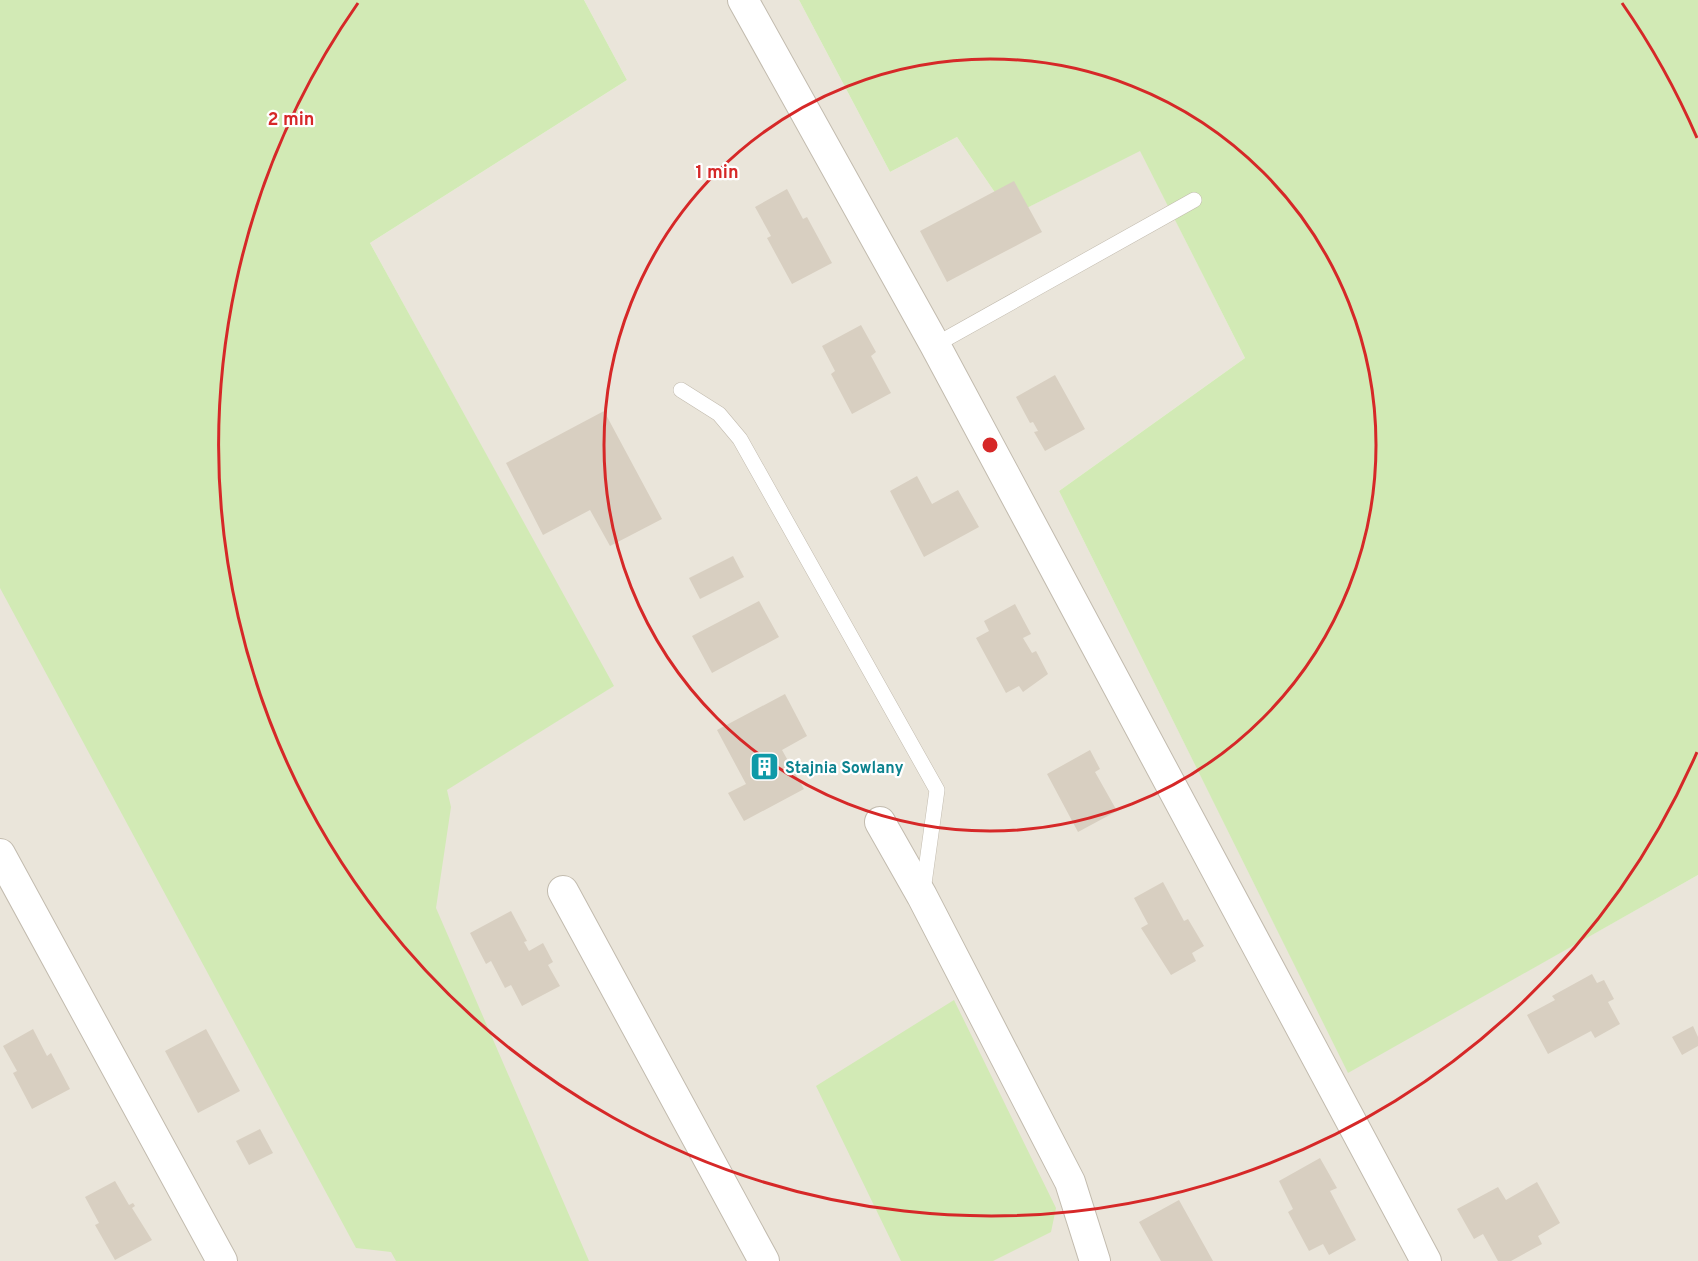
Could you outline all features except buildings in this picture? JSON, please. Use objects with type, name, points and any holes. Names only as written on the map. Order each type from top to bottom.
[{"type":"street","points":[[743,0],[935,345],[1426,1261]]},
{"type":"street","points":[[880,822],[922,896],[1070,1182],[1095,1261]]},
{"type":"street","points":[[0,854],[222,1261]]},
{"type":"street","points":[[563,891],[764,1261]]},
{"type":"lane","points":[[935,345],[1194,200]]},
{"type":"lane","points":[[681,390],[719,414],[740,439],[937,790],[922,896]]},
{"type":"shaded area","points":[[584,0],[799,0],[890,172],[957,137],[1011,216],[1140,150],[1245,358],[1059,491],[1348,1072],[1698,875],[1698,1261],[0,1261],[0,554],[446,790],[613,686],[370,243],[627,80]]},
{"type":"green space","points":[[0,0],[584,0],[627,80],[370,243],[614,686],[447,790],[451,807],[436,908],[589,1261],[396,1261],[391,1252],[356,1248],[0,588]]},
{"type":"green space","points":[[799,0],[1698,0],[1698,875],[1348,1073],[1059,491],[1245,358],[1140,151],[1011,216],[957,137],[890,172]]},
{"type":"green space","points":[[954,1000],[1056,1208],[1051,1232],[993,1261],[901,1261],[816,1086]]},
{"type":"place","name":"Stajnia Sowlany","points":[[764,767]]}]
